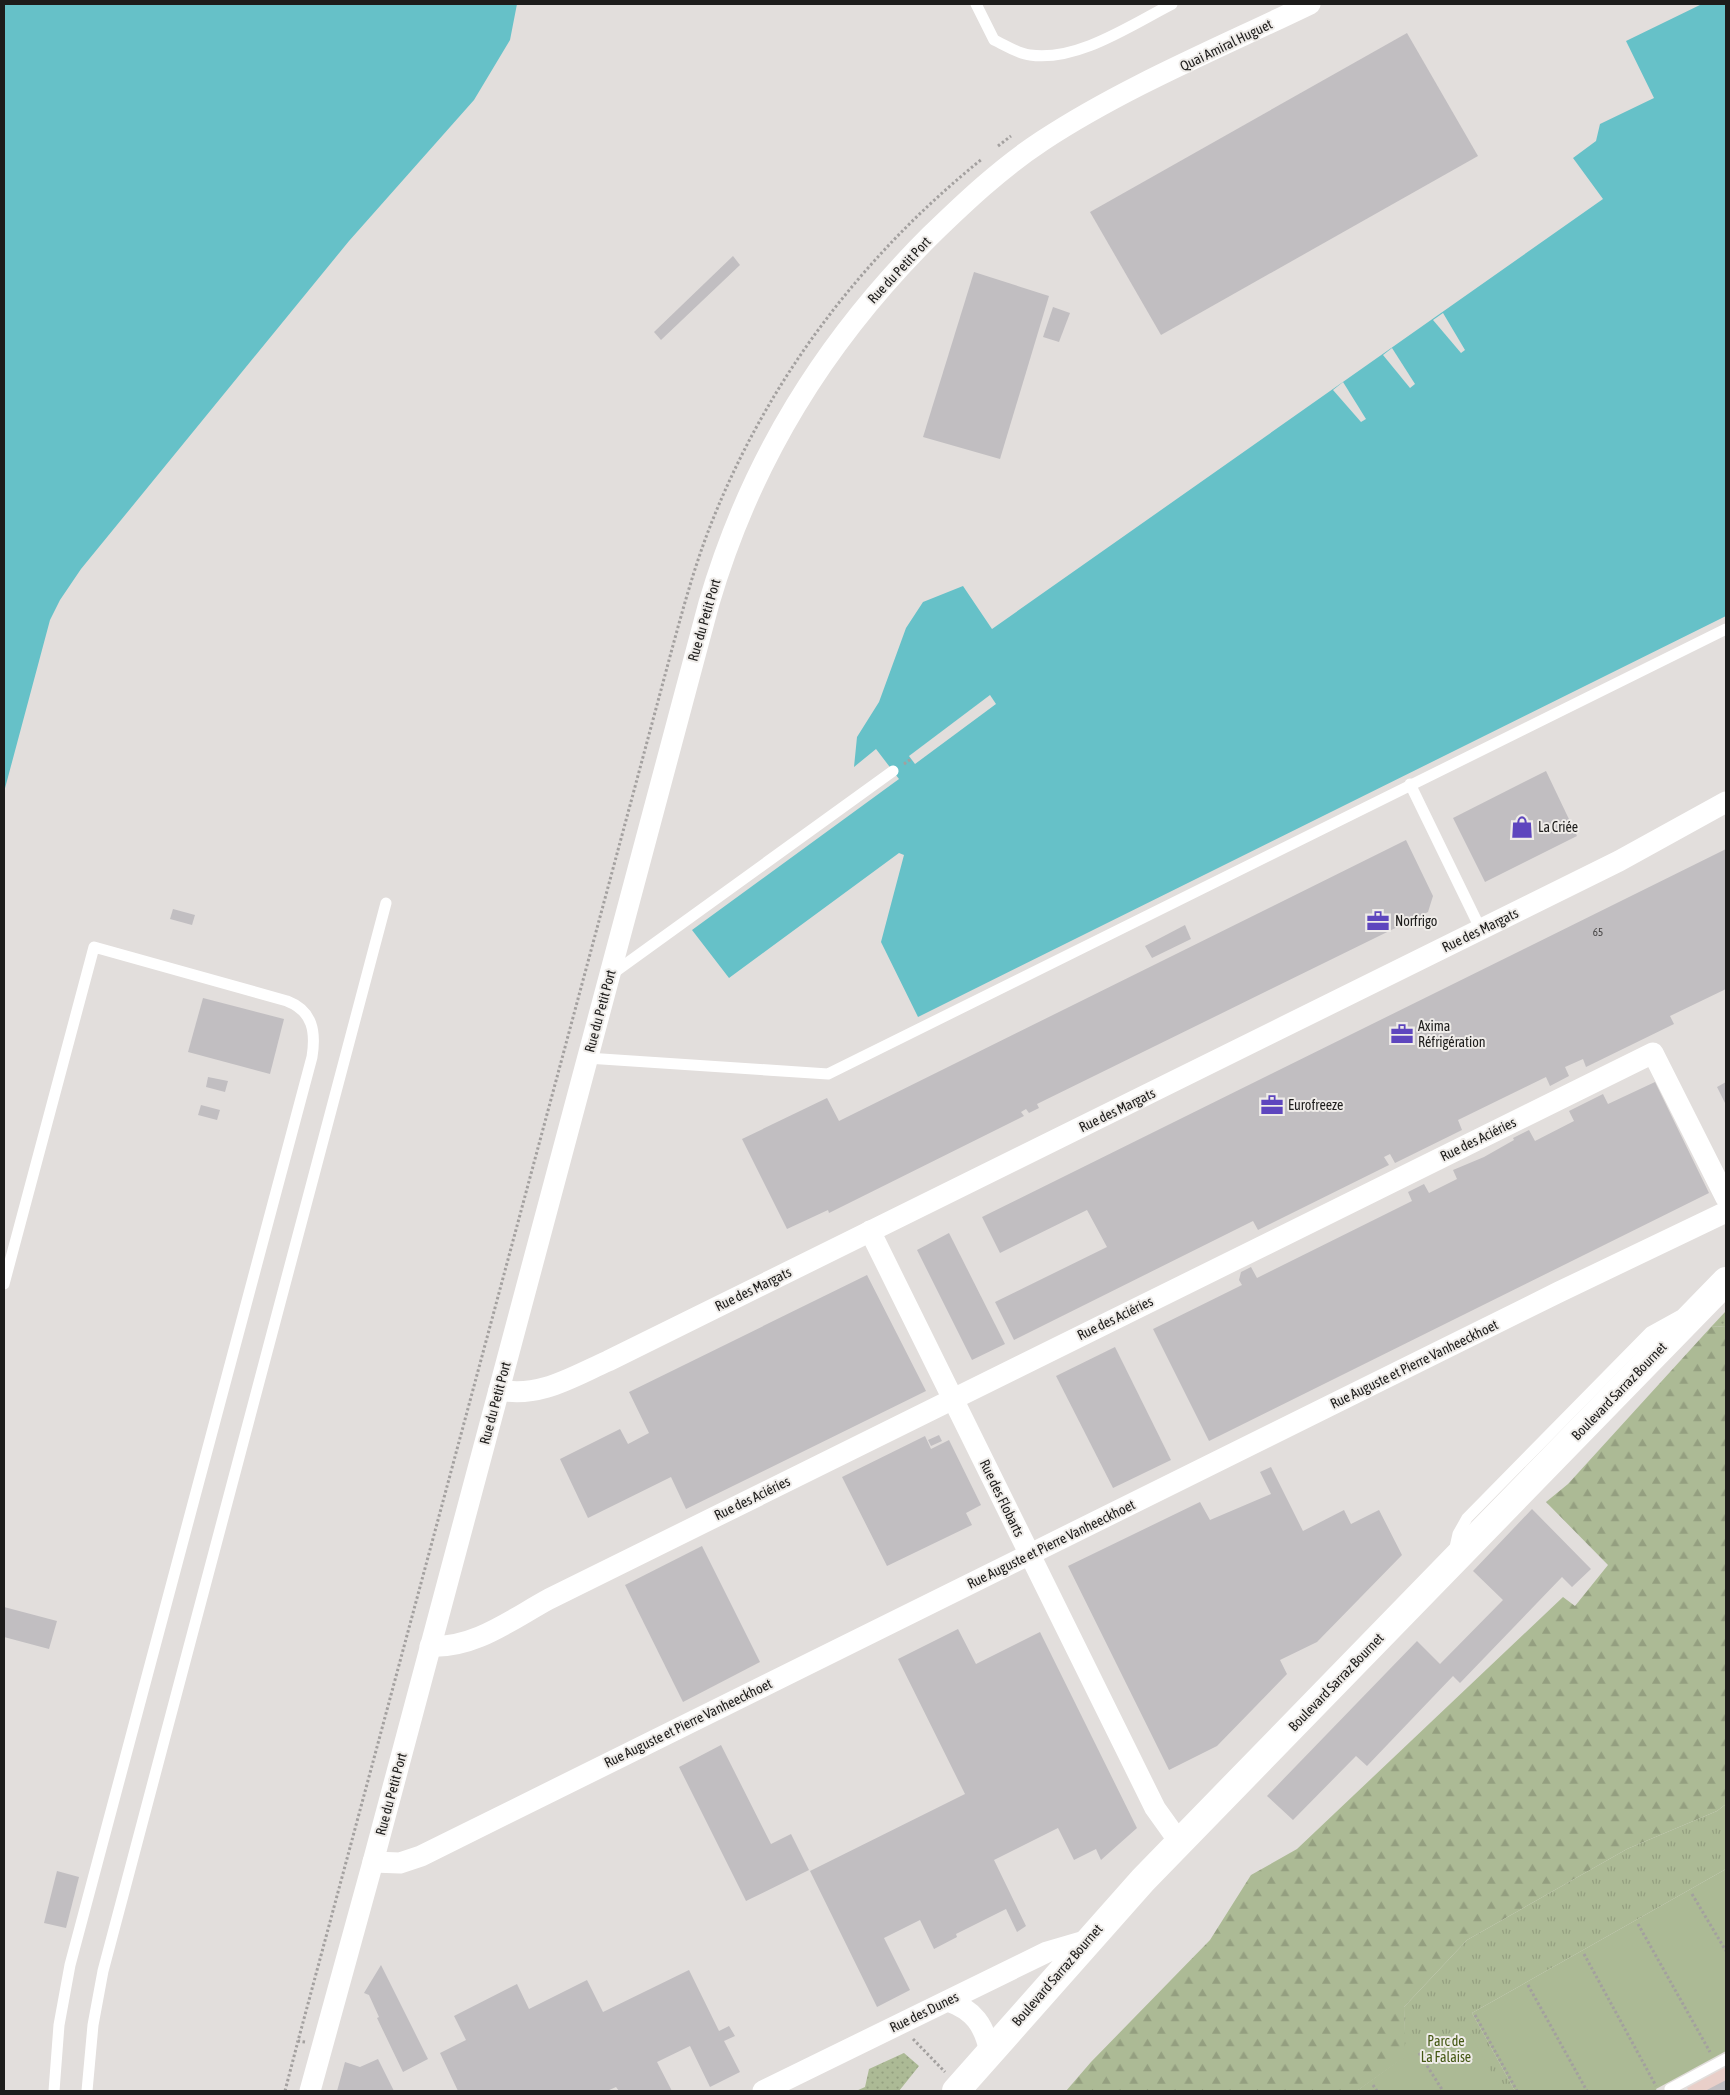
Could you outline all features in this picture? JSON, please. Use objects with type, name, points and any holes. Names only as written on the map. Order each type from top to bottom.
[{"type":"street","name":"Quai Amiral Huguet","points":[[1143,86],[1310,4]]},
{"type":"street","name":"Rue du Petit Port","points":[[310,2091],[719,568],[753,482],[808,386],[844,333],[880,287],[964,203],[1043,141],[1143,86]]},
{"type":"street","name":"Rue des Margats","points":[[499,1390],[527,1393],[559,1383],[1619,862],[1726,802]]},
{"type":"street","name":"Rue des Aciéries","points":[[430,1646],[452,1646],[471,1641],[549,1599],[1653,1053],[1726,1198]]},
{"type":"street","name":"Rue Auguste et Pierre Vanheeckhoet","points":[[373,1862],[400,1863],[421,1856],[1726,1212]]},
{"type":"street","name":"Rue des Flobarts","points":[[870,1231],[1155,1808],[1180,1843]]},
{"type":"street","name":"Boulevard Sarraz Bournet","points":[[958,2089],[1088,1940],[1180,1843],[1726,1281]]},
{"type":"street","name":"Rue des Dunes","points":[[763,2091],[1047,1952],[1088,1940]]},
{"type":"street","points":[[948,2001],[965,2008],[977,2018],[985,2033],[990,2052]]},
{"type":"lane","points":[[976,4],[994,40],[1028,55],[1062,55],[1080,49],[1172,4]]},
{"type":"lane","points":[[587,1058],[828,1074],[1726,629]]},
{"type":"lane","points":[[609,976],[893,771]]},
{"type":"lane","points":[[1410,784],[1481,930]]},
{"type":"lane","points":[[87,2091],[93,2025],[103,1971],[386,903]]},
{"type":"lane","points":[[4,1284],[94,947],[288,1001],[306,1013],[313,1028],[312,1057],[70,1966],[58,2034],[54,2091]]},
{"type":"lane","points":[[1671,2091],[1670,2089],[1721,2061]]},
{"type":"path","points":[[1692,1894],[1726,1951]]},
{"type":"path","points":[[1638,1924],[1721,2061]]},
{"type":"path","points":[[1584,1954],[1659,2091]]},
{"type":"path","points":[[1528,1985],[1587,2091]]},
{"type":"path","points":[[1475,2014],[1517,2091]]},
{"type":"path","points":[[899,2025],[958,2089]]},
{"type":"path","points":[[285,2091],[298,2041]]},
{"type":"path","points":[[1419,2053],[1443,2091]]},
{"type":"path","points":[[1373,2085],[1377,2091]]},
{"type":"shaded area","points":[[1726,2067],[1726,2091],[1689,2091],[1687,2088]]},
{"type":"green space","points":[[1726,1311],[1726,1326],[1711,1327]]},
{"type":"green space","points":[[1726,1326],[1726,1804],[1717,1811],[1627,1849],[1467,1940],[1404,2007],[1406,2056],[1357,2091],[1066,2091],[1091,2062],[1210,1940],[1251,1875],[1297,1849],[1563,1597],[1575,1606],[1608,1565],[1546,1502],[1568,1484],[1711,1327]]},
{"type":"green space","name":"Parc de La Falaise","points":[[1726,1804],[1726,1869],[1472,2013],[1515,2091],[1357,2091],[1405,2056],[1404,2007],[1467,1940],[1627,1849],[1717,1811]]},
{"type":"green space","points":[[1726,1869],[1726,2051],[1656,2089],[1657,2091],[1515,2091],[1472,2013]]},
{"type":"green space","points":[[1465,2025],[1502,2091],[1357,2091],[1406,2056]]},
{"type":"green space","points":[[904,2053],[919,2066],[899,2091],[856,2091],[865,2087],[869,2069]]},
{"type":"water","points":[[4,4],[517,4],[510,40],[474,100],[349,241],[81,569],[60,600],[50,620],[4,792]]},
{"type":"water","points":[[1702,4],[1726,4],[1726,616],[918,1017],[881,942],[904,855],[899,853],[729,978],[692,930],[899,779],[876,749],[854,767],[857,737],[879,702],[906,628],[923,602],[963,586],[992,629],[1603,199],[1573,158],[1596,141],[1600,124],[1654,98],[1626,41]]},
{"type":"pier","points":[[1443,313],[1465,350],[1461,353],[1433,320]]},
{"type":"pier","points":[[1392,348],[1415,384],[1410,388],[1383,355]]},
{"type":"pier","points":[[1343,382],[1366,419],[1361,422],[1333,390]]},
{"type":"pier","points":[[990,695],[996,704],[915,764],[909,756]]},
{"type":"building","points":[[1407,33],[1478,156],[1161,335],[1090,212]]},
{"type":"building","points":[[733,256],[740,265],[661,340],[654,332]]},
{"type":"building","points":[[974,272],[1049,296],[1000,459],[923,437]]},
{"type":"building","points":[[1053,307],[1070,313],[1059,342],[1043,337]]},
{"type":"building","points":[[1546,771],[1577,836],[1485,882],[1453,818]]},
{"type":"building","points":[[1406,840],[1433,896],[1428,912],[1037,1104],[1039,1108],[1029,1113],[1026,1109],[1021,1112],[1024,1116],[829,1213],[828,1210],[787,1229],[742,1139],[827,1098],[839,1121]]},
{"type":"building","points":[[1726,849],[1726,989],[1670,1016],[1674,1024],[1586,1067],[1583,1059],[1565,1067],[1569,1076],[1550,1086],[1546,1077],[1458,1120],[1462,1130],[1395,1163],[1390,1154],[1384,1157],[1389,1165],[1258,1230],[1253,1221],[1014,1340],[995,1302],[1107,1247],[1087,1210],[1000,1253],[982,1217]]},
{"type":"building","points":[[173,909],[195,915],[192,925],[170,919]]},
{"type":"building","points":[[1185,925],[1191,939],[1152,958],[1145,946]]},
{"type":"building","points":[[203,998],[284,1019],[270,1074],[188,1052]]},
{"type":"building","points":[[208,1077],[228,1081],[225,1092],[206,1087]]},
{"type":"building","points":[[1655,1082],[1709,1193],[1209,1441],[1153,1329],[1242,1285],[1239,1280],[1241,1272],[1251,1267],[1257,1278],[1412,1201],[1408,1192],[1424,1184],[1429,1193],[1457,1179],[1453,1170],[1484,1157],[1529,1130],[1535,1141],[1574,1121],[1569,1111],[1603,1094],[1608,1104]]},
{"type":"building","points":[[1726,1082],[1726,1105],[1717,1087]]},
{"type":"building","points":[[201,1105],[220,1110],[217,1120],[198,1115]]},
{"type":"building","points":[[949,1233],[1005,1344],[972,1360],[917,1250]]},
{"type":"building","points":[[867,1275],[926,1391],[686,1509],[671,1477],[588,1518],[560,1459],[620,1429],[628,1444],[649,1433],[629,1392]]},
{"type":"building","points":[[1115,1347],[1171,1460],[1113,1488],[1056,1376]]},
{"type":"building","points":[[939,1435],[942,1441],[931,1446],[928,1440]]},
{"type":"building","points":[[925,1436],[931,1449],[949,1440],[981,1505],[966,1513],[972,1525],[887,1566],[842,1477]]},
{"type":"building","points":[[1271,1467],[1303,1531],[1344,1510],[1351,1524],[1379,1510],[1402,1555],[1317,1642],[1280,1660],[1287,1674],[1217,1746],[1169,1770],[1068,1566],[1200,1502],[1210,1520],[1271,1494],[1260,1472]]},
{"type":"building","points":[[1532,1509],[1591,1569],[1572,1587],[1562,1577],[1460,1683],[1453,1676],[1367,1766],[1356,1756],[1293,1820],[1267,1796],[1417,1641],[1440,1664],[1503,1600],[1473,1571]]},
{"type":"building","points":[[702,1546],[760,1662],[683,1702],[625,1585]]},
{"type":"building","points":[[4,1607],[57,1621],[49,1649],[4,1637]]},
{"type":"building","points":[[958,1629],[976,1664],[1040,1632],[1137,1828],[1101,1860],[1096,1849],[1074,1860],[1058,1828],[994,1860],[1026,1926],[1017,1932],[1006,1909],[956,1934],[957,1937],[934,1949],[920,1920],[884,1938],[910,1990],[877,2007],[810,1871],[965,1794],[898,1659]]},
{"type":"building","points":[[721,1745],[771,1844],[791,1834],[809,1870],[746,1901],[679,1767]]},
{"type":"building","points":[[57,1871],[79,1877],[66,1928],[44,1923]]},
{"type":"building","points":[[381,1965],[428,2059],[403,2072],[377,2018],[379,2017],[369,1995],[364,1993]]},
{"type":"building","points":[[689,1970],[719,2031],[729,2026],[735,2036],[724,2041],[740,2072],[710,2087],[690,2046],[657,2062],[672,2091],[619,2091],[616,2087],[607,2091],[458,2091],[440,2053],[466,2040],[454,2016],[517,1984],[529,2009],[587,1980],[603,2012]]},
{"type":"building","points":[[378,2059],[394,2091],[337,2091],[345,2062],[360,2067]]},
{"type":"building","points":[[1726,2080],[1726,2091],[1705,2091]]},
{"type":"place","name":"La Criée","points":[[1522,827]]},
{"type":"place","name":"Norfrigo","points":[[1378,921]]},
{"type":"place","name":"Axima Réfrigération","points":[[1402,1034]]},
{"type":"place","name":"Eurofreeze","points":[[1272,1105]]}]
